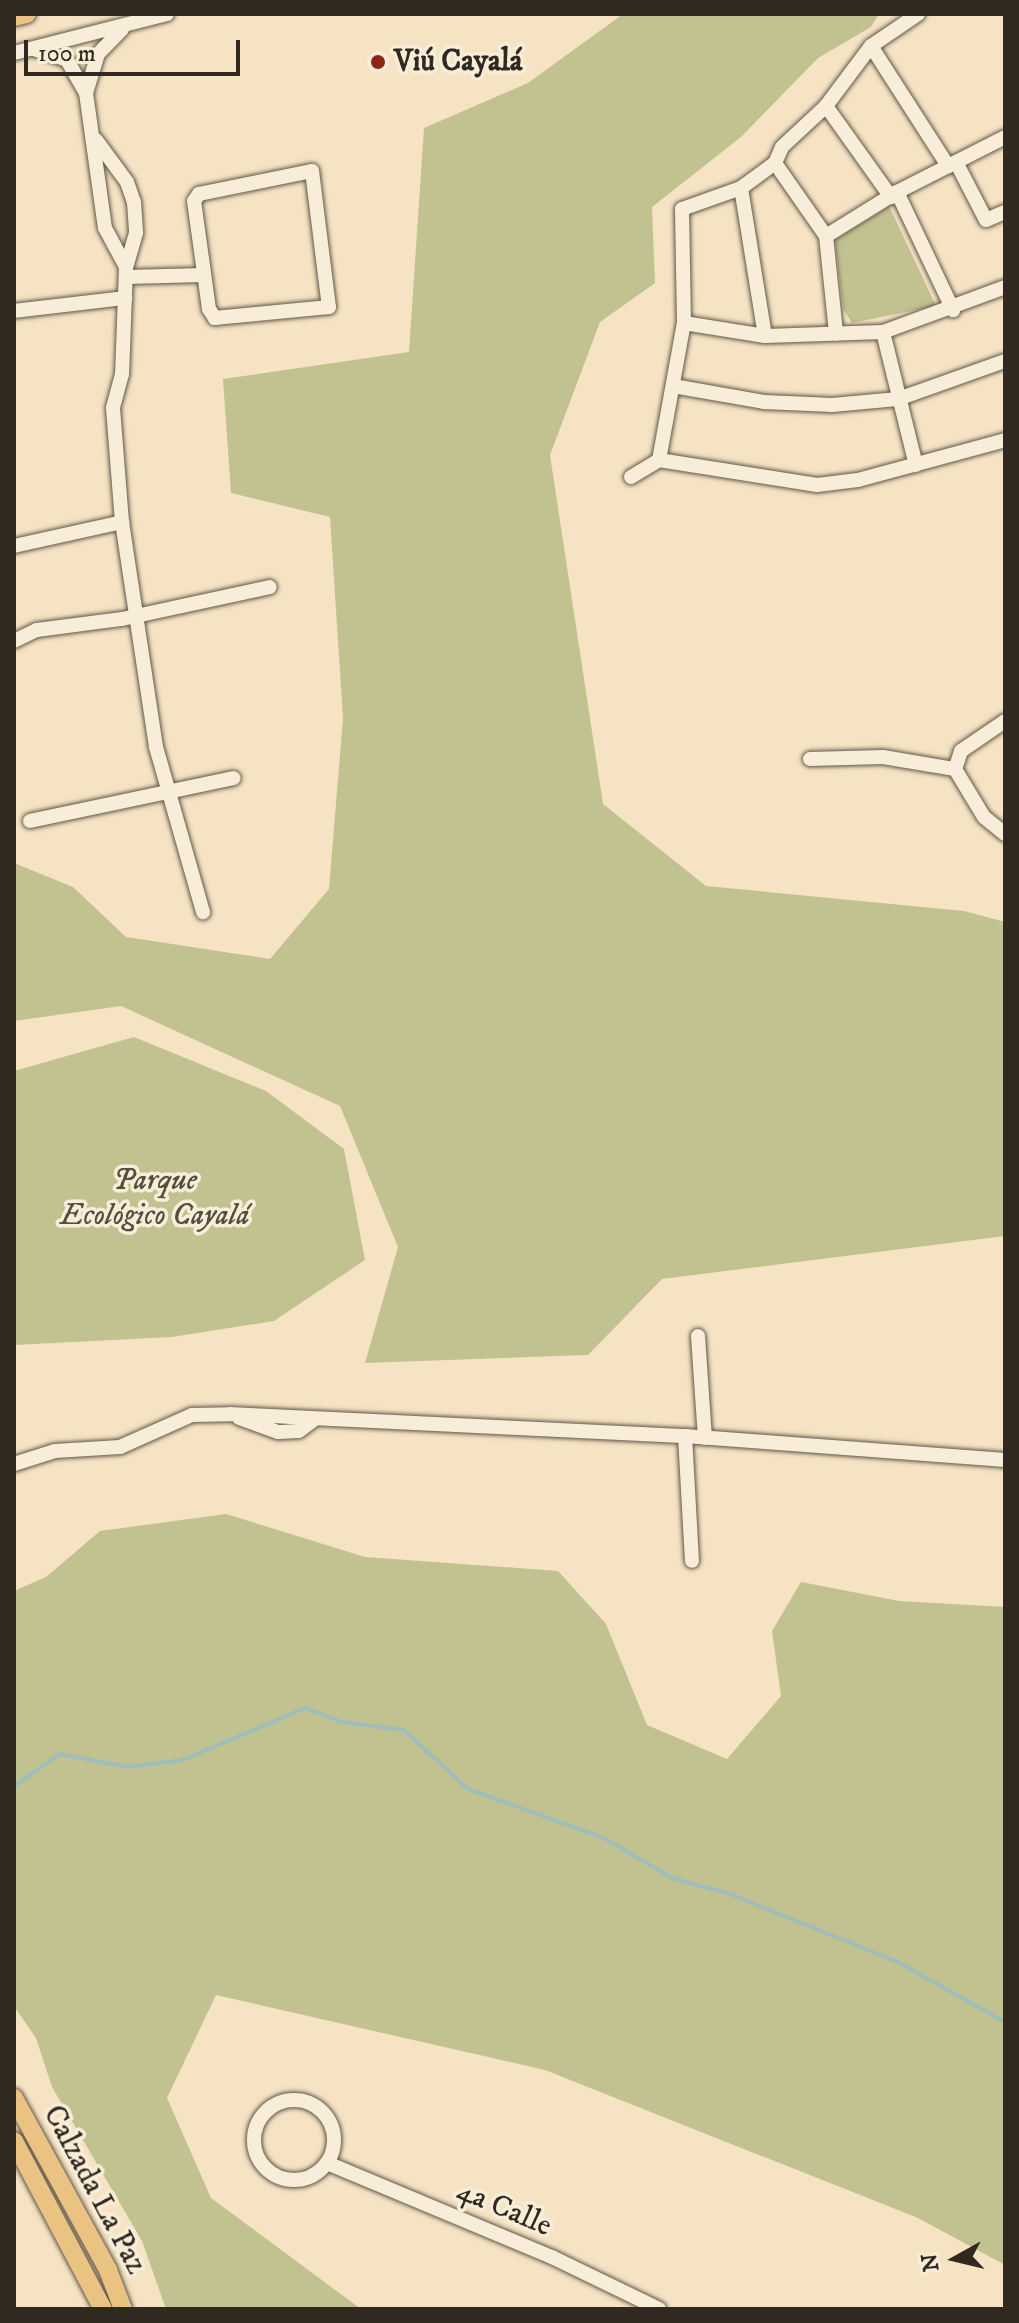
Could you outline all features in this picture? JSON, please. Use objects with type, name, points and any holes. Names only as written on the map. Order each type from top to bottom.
[{"type":"main road","points":[[14,17],[27,14]]},
{"type":"main road","name":"Calzada La Paz","points":[[14,2098],[108,2270],[123,2309]]},
{"type":"main road","name":"Calzada La Paz","points":[[14,2141],[103,2309]]},
{"type":"street","points":[[14,53],[167,14]]},
{"type":"street","points":[[659,460],[684,323],[682,209],[741,188],[775,163],[782,147],[826,106],[871,46],[918,14]]},
{"type":"street","points":[[86,93],[98,54],[126,26]]},
{"type":"street","points":[[871,46],[952,164],[986,220],[1005,212]]},
{"type":"street","points":[[34,49],[67,60],[86,93],[96,140],[105,228],[127,272]]},
{"type":"street","points":[[826,106],[894,195],[953,310]]},
{"type":"street","points":[[826,236],[894,195],[1005,137]]},
{"type":"street","points":[[96,140],[127,182],[134,202],[136,233],[127,272],[122,374],[113,408],[122,522],[156,747],[203,912]]},
{"type":"street","points":[[775,163],[826,236],[836,333]]},
{"type":"street","points":[[312,171],[329,307],[219,321],[209,309],[204,275],[194,201],[199,194],[312,171]]},
{"type":"street","points":[[741,188],[765,336]]},
{"type":"street","points":[[127,272],[204,275]]},
{"type":"street","points":[[684,323],[765,336],[883,332],[953,310],[1005,287]]},
{"type":"street","points":[[14,311],[125,298]]},
{"type":"street","points":[[883,332],[916,465]]},
{"type":"street","points":[[673,386],[797,405],[898,399],[1005,361]]},
{"type":"street","points":[[631,477],[659,460],[817,485],[916,465],[1005,440]]},
{"type":"street","points":[[14,546],[122,522]]},
{"type":"street","points":[[14,641],[37,630],[135,616],[270,587]]},
{"type":"street","points":[[955,769],[961,751],[1005,721]]},
{"type":"street","points":[[810,759],[883,757],[955,769],[984,817],[1005,834]]},
{"type":"street","points":[[30,821],[234,778]]},
{"type":"street","points":[[698,1336],[705,1438]]},
{"type":"street","points":[[14,1464],[55,1451],[120,1447],[192,1415],[231,1414],[278,1432],[299,1431],[315,1419],[685,1436],[1005,1460]]},
{"type":"street","points":[[685,1436],[692,1561]]},
{"type":"street","points":[[288,2100],[301,2100],[324,2113],[334,2138],[327,2163],[318,2173],[294,2181],[269,2172],[255,2149],[258,2124],[265,2112],[288,2100]]},
{"type":"street","name":"4a Calle","points":[[327,2163],[552,2257],[659,2309]]},
{"type":"green space","points":[[623,14],[879,14],[871,27],[818,58],[741,137],[652,207],[655,283],[600,322],[550,455],[603,804],[706,886],[964,911],[1005,922],[1005,1236],[662,1279],[588,1355],[365,1363],[398,1247],[340,1106],[121,1006],[14,1021],[14,863],[73,887],[126,937],[270,959],[329,889],[343,718],[330,517],[231,493],[223,379],[409,352],[424,128],[528,83]]},
{"type":"green space","points":[[889,206],[936,306],[852,323],[843,309],[835,240]]},
{"type":"green space","name":"Parque Ecológico Cayalá","points":[[134,1037],[266,1091],[344,1149],[365,1260],[274,1321],[172,1337],[14,1345],[14,1071]]},
{"type":"green space","points":[[226,1514],[365,1557],[558,1571],[606,1624],[647,1725],[727,1759],[781,1696],[772,1631],[801,1582],[899,1601],[1005,1607],[1005,2265],[918,2218],[545,2070],[216,1995],[167,2098],[211,2198],[361,2309],[166,2309],[142,2241],[52,2087],[36,2038],[14,2006],[14,1591],[46,1577],[100,1531]]},
{"type":"waterway","points":[[14,1786],[60,1754],[128,1767],[183,1760],[305,1708],[341,1722],[404,1730],[468,1789],[604,1838],[672,1878],[727,1893],[898,1962],[1005,2022]]},
{"type":"place","name":"Viú Cayalá","points":[[378,62]]}]
